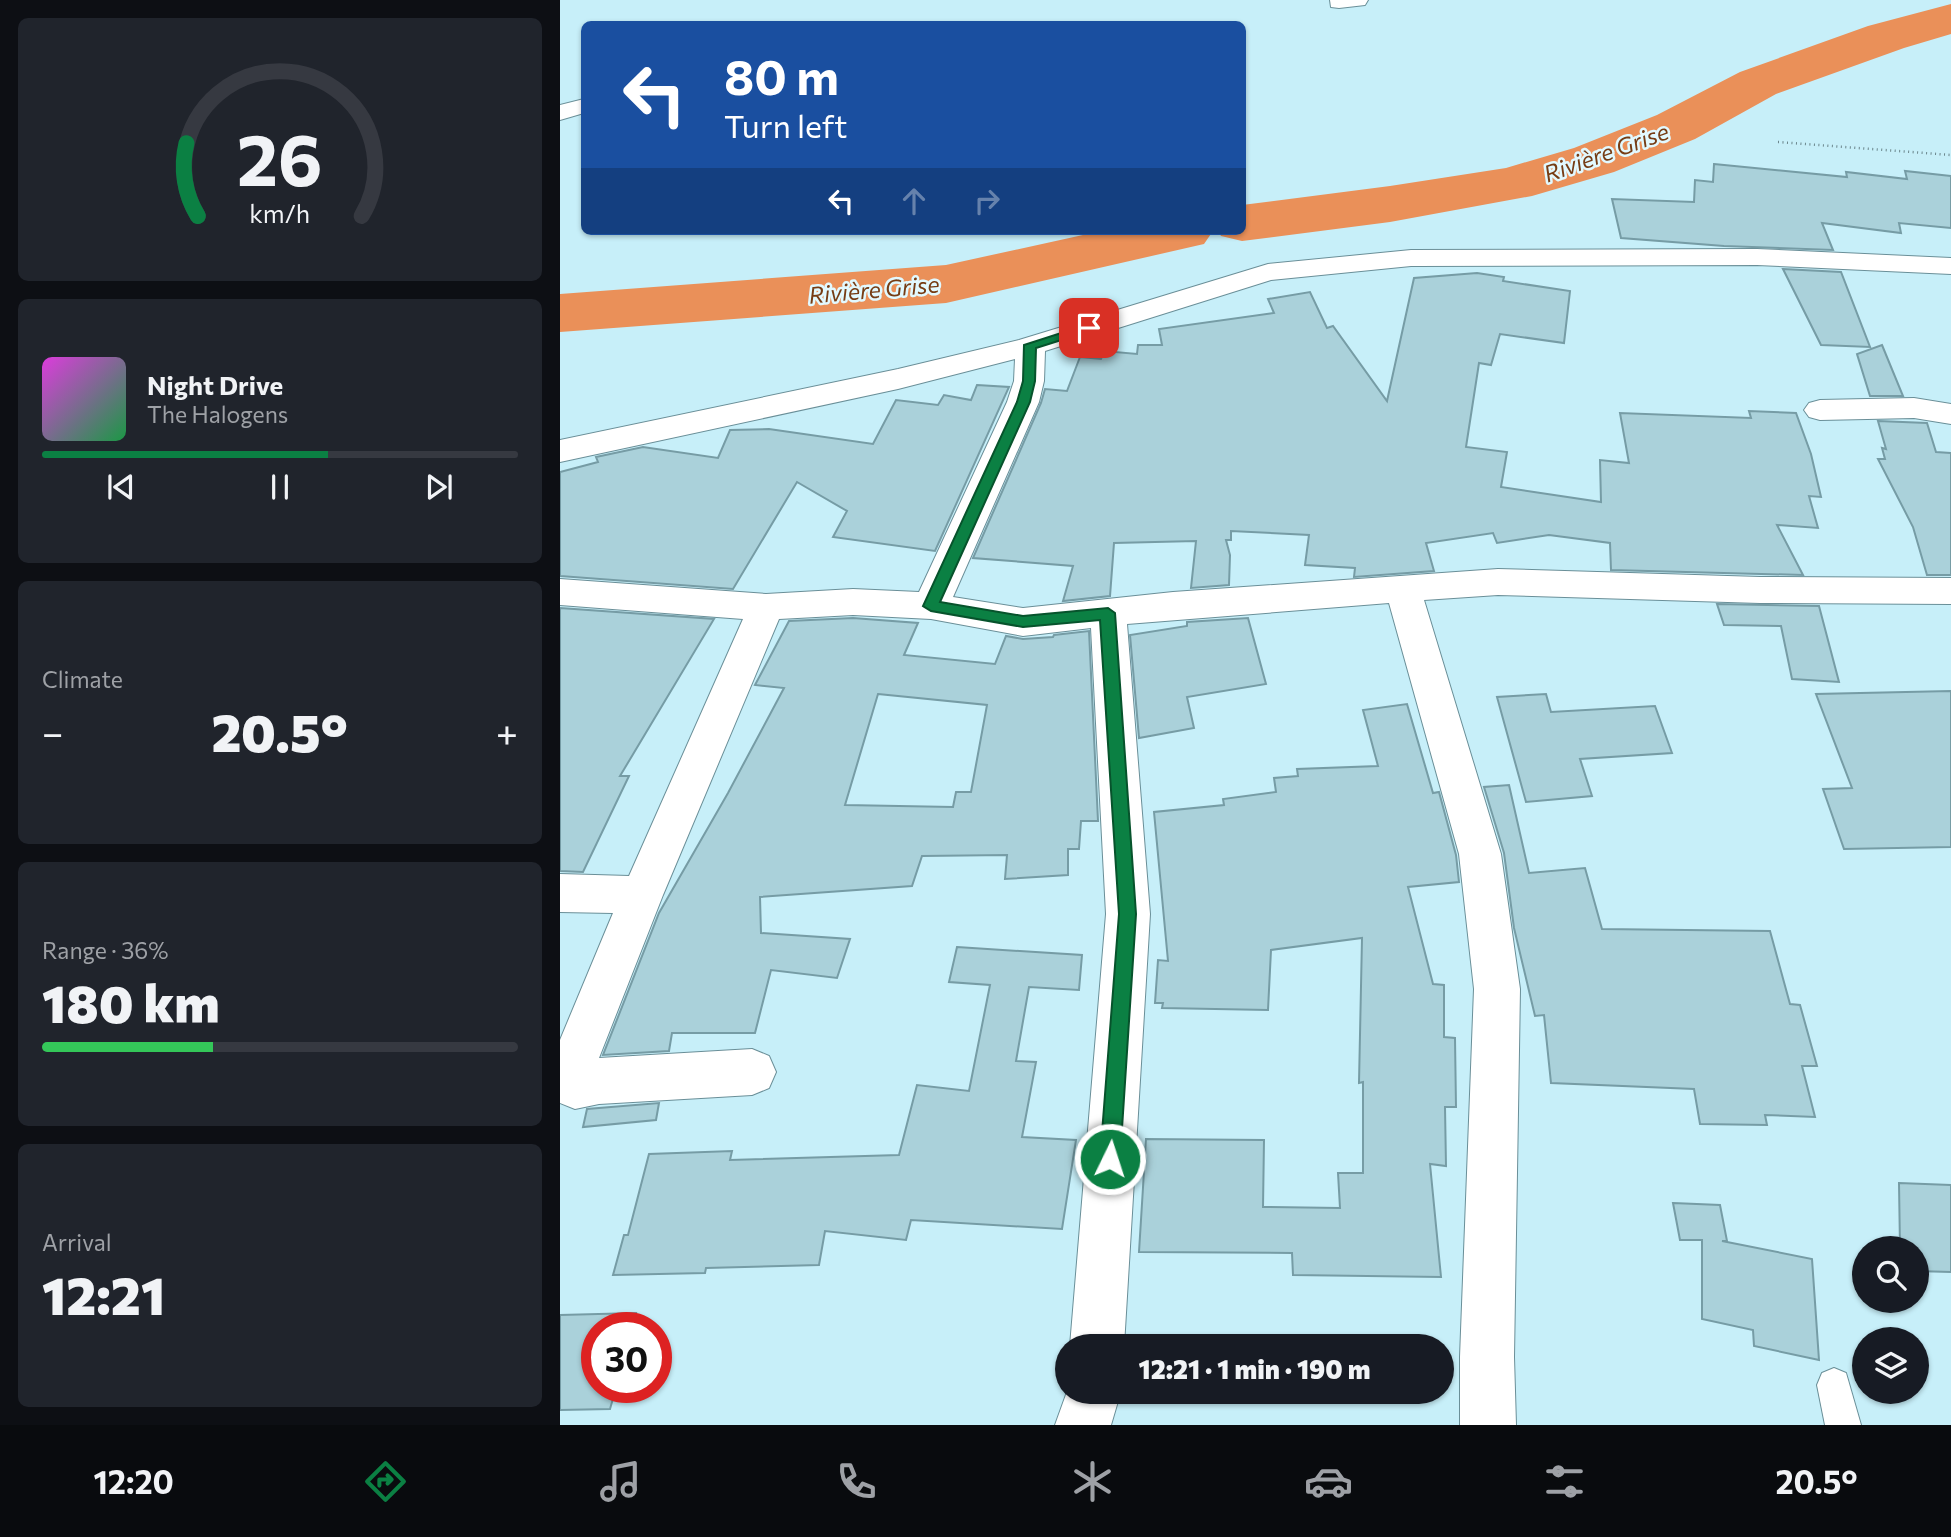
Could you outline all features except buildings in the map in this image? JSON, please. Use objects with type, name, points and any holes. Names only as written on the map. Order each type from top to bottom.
[{"type":"street","points":[[560,113],[581,107]]},
{"type":"street","points":[[560,451],[898,379],[1030,345],[1268,272],[1411,258],[1757,257],[1951,266]]},
{"type":"street","points":[[931,606],[1023,402],[1029,381],[1030,345]]},
{"type":"street","points":[[1820,410],[1914,408],[1951,414]]},
{"type":"street","points":[[560,592],[766,607],[853,602],[931,606],[1023,622],[1173,606],[1498,582],[1760,590],[1951,591]]},
{"type":"street","points":[[1403,589],[1479,854],[1497,989],[1488,1425]]},
{"type":"street","points":[[567,1090],[573,1065],[642,895],[766,607]]},
{"type":"street","points":[[1098,1334],[1128,914],[1108,613]]},
{"type":"street","points":[[560,894],[642,895]]},
{"type":"street","points":[[567,1090],[599,1081],[752,1072]]},
{"type":"street","points":[[1083,1425],[1090,1404]]},
{"type":"lane","points":[[1834,1385],[1843,1425]]},
{"type":"path","points":[[1778,142],[1951,155]]},
{"type":"waterway","name":"Rivière Grise","points":[[1246,222],[1390,204],[1512,184],[1594,160],[1676,127],[1758,83],[1886,37],[1951,19]]},
{"type":"waterway","name":"Rivière Grise","points":[[560,313],[946,284],[1165,235]]},
{"type":"route","points":[[1089,328],[1030,345],[1029,381],[1023,402],[931,606],[1023,622],[1108,613],[1128,914],[1110,1159]]}]
